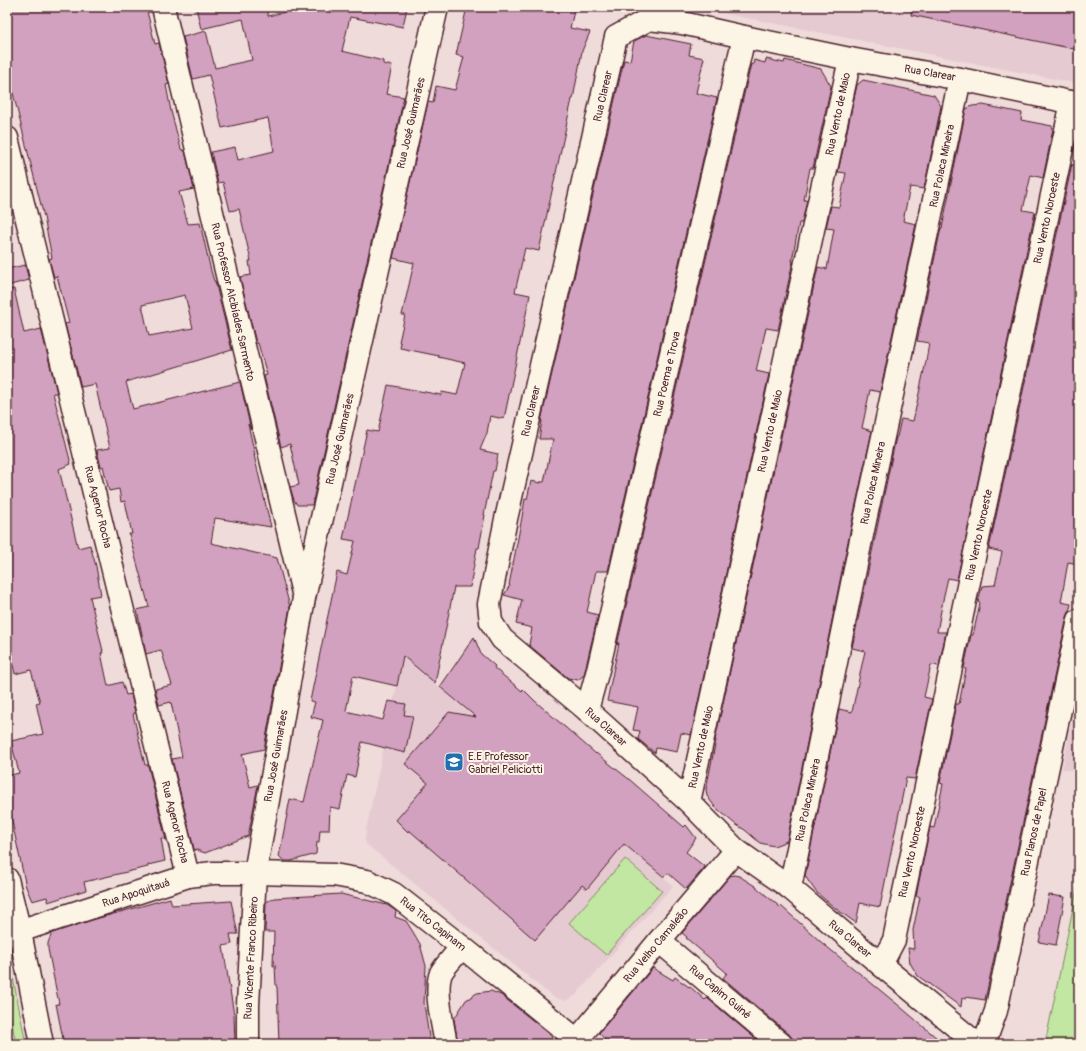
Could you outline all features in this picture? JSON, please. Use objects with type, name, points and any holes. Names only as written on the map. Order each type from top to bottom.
[{"type":"street","name":"Rua Professor Alcibíades Sarmento","points":[[163,7],[304,598]]},
{"type":"street","name":"Rua José Guimarães","points":[[255,873],[304,598],[437,7]]},
{"type":"street","name":"Rua Clarear","points":[[977,1044],[790,888],[736,850],[689,802],[587,710],[502,639],[491,622],[489,604],[508,512],[616,37],[651,13],[744,37],[1076,103]]},
{"type":"street","name":"Rua Poema e Trova","points":[[587,710],[599,666],[744,37]]},
{"type":"street","name":"Rua Vento de Maio","points":[[689,802],[850,59]]},
{"type":"street","name":"Rua Polaca Mineira","points":[[790,888],[863,530],[960,79]]},
{"type":"street","name":"Rua Vento Noroeste","points":[[881,965],[894,940],[975,553],[1076,103]]},
{"type":"street","name":"Rua Agenor Rocha","points":[[7,138],[188,876]]},
{"type":"street","name":"Rua Planos de Papel","points":[[984,1044],[996,1011],[1079,620]]},
{"type":"street","name":"Rua Velho Camaleão","points":[[580,1042],[659,941],[736,850]]},
{"type":"street","name":"Rua Apoquitauá","points":[[13,934],[188,876],[213,873],[255,873]]},
{"type":"street","name":"Rua Tito Capinam","points":[[255,873],[334,875],[368,881],[394,894],[462,946],[580,1042]]},
{"type":"street","name":"Rua Vicente Franco Ribeiro","points":[[248,1044],[248,1006],[255,873]]},
{"type":"street","points":[[7,879],[13,934],[42,1044]]},
{"type":"street","name":"Rua Capim Guiné","points":[[659,941],[782,1044]]},
{"type":"street","points":[[446,1044],[440,1006],[439,988],[441,973],[462,946]]},
{"type":"shaded area","points":[[691,7],[1079,7],[1079,84]]},
{"type":"shaded area","name":"E.E Professor Gabriel Peliciotti","points":[[403,656],[673,886],[575,996],[565,1001],[553,997],[366,844],[366,830]]},
{"type":"shaded area","points":[[1079,687],[1079,772],[1062,769]]},
{"type":"green space","points":[[625,859],[662,891],[606,955],[569,923]]},
{"type":"green space","points":[[1079,879],[1079,1044],[1045,1044]]},
{"type":"green space","points":[[9,957],[26,1044],[16,1044],[7,999],[7,958]]},
{"type":"building","points":[[21,7],[146,7],[155,44],[159,43],[169,84],[166,85],[171,111],[181,149],[185,151],[194,189],[179,192],[188,224],[200,223],[232,350],[126,382],[133,409],[240,382],[251,430],[248,424],[254,455],[271,527],[215,518],[211,543],[277,558],[290,607],[264,749],[242,754],[250,787],[258,785],[248,836],[205,853],[194,849],[172,759],[182,757],[171,702],[159,705],[155,689],[172,685],[161,650],[146,654],[137,610],[149,607],[129,534],[132,534],[125,501],[121,502],[119,489],[109,491],[103,466],[101,467],[97,450],[110,448],[95,384],[81,387],[65,324],[69,323],[57,276],[54,277],[49,259],[52,258],[44,217],[7,69],[7,10]],"holes":[[[185,295],[193,328],[149,336],[142,305]]]},
{"type":"building","points":[[196,7],[266,7],[268,16],[297,9],[297,7],[407,7],[403,27],[350,17],[342,51],[383,61],[383,64],[392,66],[386,94],[404,97],[312,505],[297,505],[290,487],[299,485],[290,444],[281,447],[264,376],[267,375],[258,343],[256,343],[240,277],[251,275],[249,261],[251,261],[239,209],[230,211],[223,182],[218,183],[211,152],[235,147],[238,160],[274,151],[268,118],[222,128],[209,75],[193,79],[183,37],[206,31],[215,68],[252,60],[243,19],[201,29]]},
{"type":"building","points":[[467,7],[575,7],[570,28],[590,32],[582,51],[573,99],[539,251],[525,248],[515,292],[530,295],[504,419],[490,416],[487,433],[480,450],[498,454],[495,471],[493,471],[479,548],[477,548],[470,587],[454,587],[435,683],[403,656],[397,686],[353,676],[346,711],[383,720],[388,701],[406,704],[404,715],[413,716],[405,753],[362,742],[355,777],[347,775],[340,809],[330,807],[329,830],[320,830],[316,854],[291,861],[284,861],[279,856],[290,799],[304,802],[323,720],[311,717],[315,702],[310,701],[337,572],[347,575],[355,541],[343,539],[367,430],[378,432],[388,385],[441,395],[442,392],[457,395],[465,363],[400,348],[401,343],[399,342],[405,315],[402,315],[414,263],[393,258],[428,102],[433,103],[436,86],[455,90],[464,57],[456,55]]},
{"type":"building","points":[[912,7],[1079,7],[1079,50],[911,15]]},
{"type":"building","points":[[646,35],[691,44],[689,55],[704,58],[696,93],[717,98],[608,571],[596,571],[587,612],[598,615],[584,675],[578,680],[568,678],[529,645],[532,628],[516,624],[522,600],[504,595],[510,585],[525,499],[527,499],[531,481],[541,483],[540,482],[544,482],[553,439],[539,439],[541,421],[624,60],[630,61],[634,41]]},
{"type":"building","points":[[766,59],[784,63],[785,60],[821,69],[831,86],[813,168],[810,168],[804,200],[807,200],[802,223],[799,223],[793,261],[778,330],[766,328],[756,371],[769,374],[691,735],[681,733],[677,752],[656,748],[655,753],[638,739],[640,731],[633,730],[638,707],[607,701],[619,643],[617,645],[751,64],[753,65],[754,60],[765,63]]},
{"type":"building","points":[[863,80],[934,95],[941,106],[924,189],[910,187],[903,221],[916,224],[880,392],[870,390],[862,428],[872,431],[787,841],[774,846],[760,843],[745,830],[735,824],[715,807],[707,796],[706,789],[715,740],[818,267],[827,269],[834,229],[826,228],[831,206],[839,207],[846,173],[838,172],[857,85]]},
{"type":"building","points":[[983,105],[1022,113],[1021,120],[1052,126],[1053,129],[1043,178],[1031,175],[1023,210],[1035,212],[957,580],[948,578],[944,595],[937,632],[946,632],[939,666],[931,665],[924,697],[932,699],[915,779],[906,778],[880,907],[860,903],[856,923],[817,893],[805,876],[839,709],[852,712],[865,651],[852,648],[896,437],[901,419],[913,421],[926,361],[929,343],[917,341],[966,109],[972,106]]},
{"type":"building","points":[[1072,164],[1079,166],[1079,564],[1068,562],[1061,602],[1071,604],[985,1000],[966,997],[966,999],[962,998],[961,1007],[918,976],[910,963],[908,948],[914,949],[913,930],[920,897],[916,896],[930,827],[934,828],[943,784],[940,783],[956,704],[959,704],[966,669],[964,668],[980,603],[978,602],[982,586],[995,585],[1002,552],[989,549]]},
{"type":"building","points":[[25,265],[29,280],[7,286],[7,269]]},
{"type":"building","points":[[14,289],[24,333],[41,329],[57,393],[53,393],[71,464],[59,469],[78,548],[90,545],[96,566],[101,595],[90,597],[103,651],[103,653],[101,653],[108,686],[122,682],[126,695],[131,694],[135,713],[133,714],[145,765],[148,765],[166,840],[161,838],[165,861],[148,865],[148,867],[84,882],[86,890],[48,902],[47,897],[32,901],[26,887],[7,798],[7,776],[19,773],[11,741],[43,734],[36,703],[40,702],[31,670],[15,674],[8,642],[12,641],[7,622],[7,290]]},
{"type":"building","points":[[474,637],[481,654],[495,666],[494,668],[522,691],[523,689],[596,754],[630,780],[684,827],[686,825],[696,838],[686,852],[705,867],[686,889],[668,873],[664,877],[624,844],[587,889],[582,885],[535,940],[409,830],[408,832],[396,820],[428,783],[405,764],[449,712],[476,717],[440,687]]},
{"type":"building","points":[[730,876],[739,876],[755,886],[780,907],[781,906],[821,942],[944,1044],[793,1044],[793,1039],[789,1034],[723,978],[727,973],[682,933]]},
{"type":"building","points":[[341,894],[387,905],[396,911],[395,917],[406,921],[413,932],[420,944],[426,966],[424,1003],[430,1044],[279,1044],[277,987],[275,965],[273,966],[274,932],[265,932],[266,902],[274,898]]},
{"type":"building","points":[[1049,895],[1065,897],[1056,945],[1039,942]]},
{"type":"building","points":[[170,898],[172,905],[231,901],[238,934],[230,934],[232,944],[223,946],[234,1015],[235,1044],[64,1044],[56,1004],[59,1004],[48,949],[48,943],[52,933]]},
{"type":"building","points":[[653,968],[673,980],[675,977],[689,986],[705,1000],[707,998],[762,1044],[609,1044],[599,1033]]},
{"type":"building","points":[[491,991],[501,995],[551,1035],[553,1044],[458,1044],[454,1019],[466,1000],[477,993]]},
{"type":"place","name":"E.E Professor Gabriel Peliciotti","points":[[454,762]]}]
